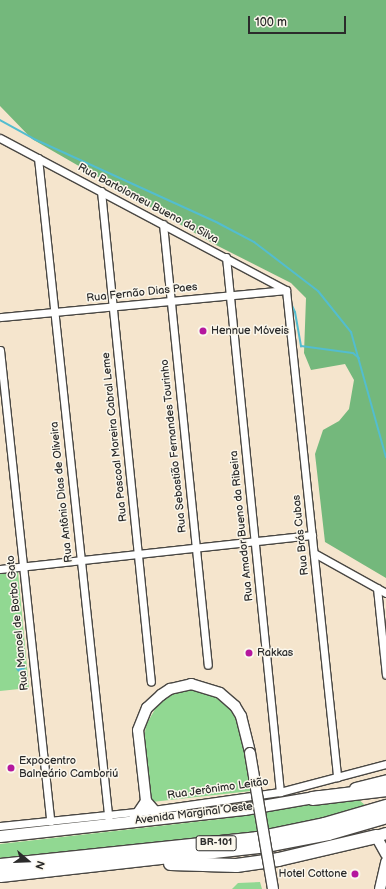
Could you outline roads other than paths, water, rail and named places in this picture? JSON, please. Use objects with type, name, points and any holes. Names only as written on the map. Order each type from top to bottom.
[{"type":"highway","points":[[312,798],[386,789]]},
{"type":"highway","name":"BR-101","points":[[0,865],[256,838],[324,824],[386,806]]},
{"type":"highway","name":"BR-101","points":[[0,875],[136,861],[280,843],[386,816]]},
{"type":"highway","points":[[136,861],[236,865],[278,859],[381,835]]},
{"type":"main road","points":[[161,818],[146,801],[138,730],[147,708],[170,689],[191,684],[199,685],[228,698],[241,716],[250,753],[273,889]]},
{"type":"main road","name":"Avenida Marginal Oeste","points":[[0,836],[96,826],[107,818],[132,822],[312,798],[386,780]]},
{"type":"main road","points":[[132,822],[141,811],[146,801]]},
{"type":"main road","points":[[381,835],[386,854]]},
{"type":"main road","points":[[380,889],[386,862]]},
{"type":"street","name":"Rua Bartolomeu Bueno da Silva","points":[[0,138],[286,290]]},
{"type":"street","name":"Rua Antônio Dias de Oliveira","points":[[38,158],[107,804],[107,818]]},
{"type":"street","name":"Rua Pascoal Moreira Cabral Leme","points":[[101,191],[151,681]]},
{"type":"street","name":"Rua Sebastião Fernandes Tourinho","points":[[163,224],[208,665]]},
{"type":"street","name":"Rua Amador Bueno da Ribeira","points":[[226,258],[280,792]]},
{"type":"street","name":"Rua Fernão Dias Paes","points":[[0,317],[286,290]]},
{"type":"street","name":"Rua Brás Cubas","points":[[286,290],[337,778]]},
{"type":"street","name":"Rua Manoel de Borba Gato","points":[[0,350],[50,821]]},
{"type":"street","points":[[0,569],[312,535]]},
{"type":"street","points":[[314,553],[386,593]]},
{"type":"street","points":[[378,588],[386,675]]},
{"type":"street","name":"Rua Jerônimo Leitão","points":[[0,826],[50,821],[107,818],[141,811],[280,792],[386,764]]},
{"type":"street","points":[[50,821],[73,828]]},
{"type":"water","points":[[20,662],[25,667],[20,672],[15,667]]},
{"type":"waterway","points":[[0,120],[34,139],[218,223],[254,242],[318,291],[351,332],[386,457]]},
{"type":"waterway","points":[[290,301],[295,312],[301,346],[353,353],[359,358]]},
{"type":"place","name":"Hennue Móveis","points":[[203,331]]},
{"type":"place","name":"Rakkas","points":[[249,653]]},
{"type":"place","name":"Expocentro Balneário Camboriú","points":[[11,768]]},
{"type":"place","name":"Hotel Cottone","points":[[355,874]]}]
